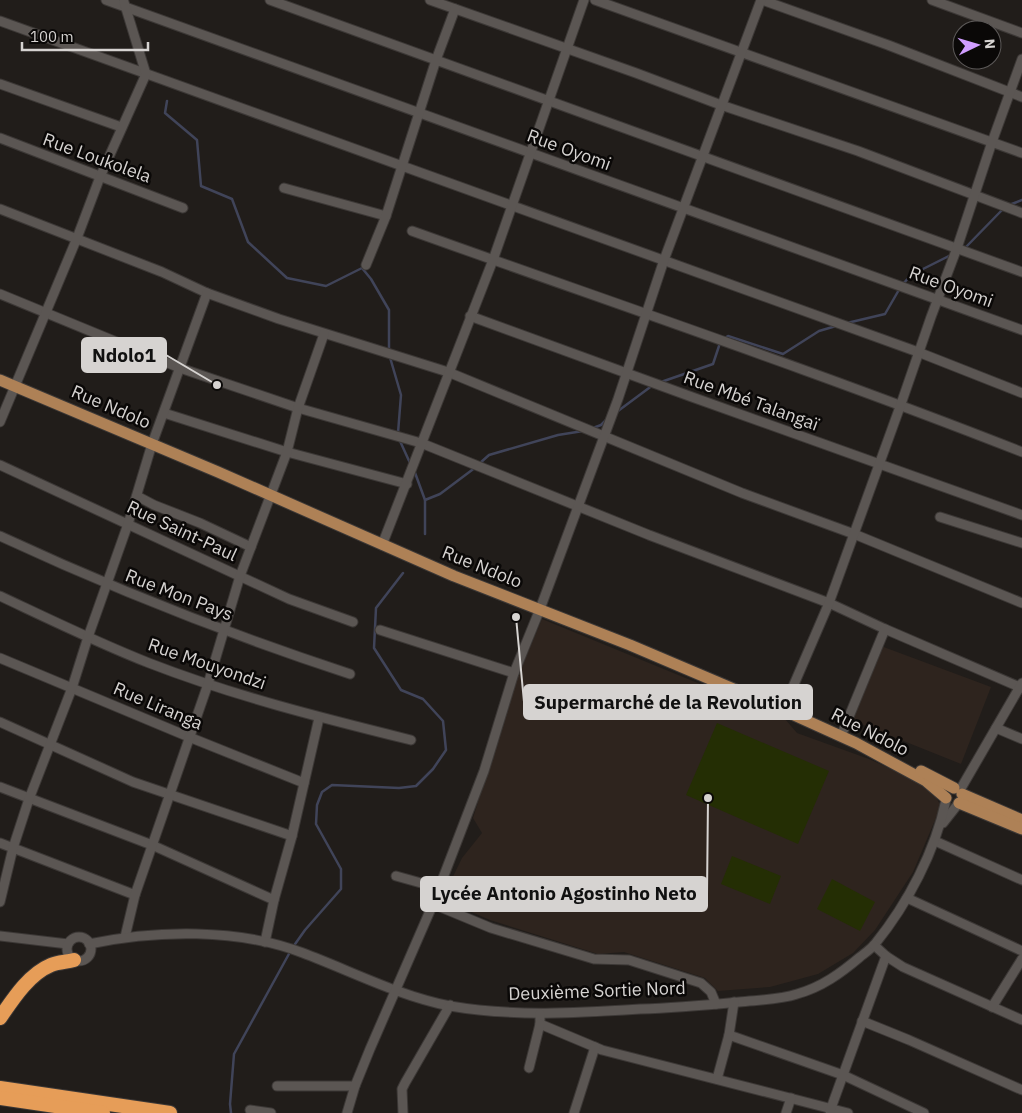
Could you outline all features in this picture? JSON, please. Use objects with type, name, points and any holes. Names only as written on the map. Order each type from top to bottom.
[{"type":"highway","points":[[0,1018],[20,991],[41,971],[51,965],[74,960]]},
{"type":"highway","points":[[0,1088],[170,1113]]},
{"type":"highway","points":[[0,1098],[104,1113]]},
{"type":"main road","name":"Rue Ndolo","points":[[0,380],[271,495],[454,576],[540,608],[783,710],[869,750],[926,781],[946,799]]},
{"type":"main road","points":[[869,750],[902,761],[959,796],[1022,829]]},
{"type":"main road","points":[[946,799],[946,793],[950,789],[959,796],[1022,820]]},
{"type":"street","name":"Rue Oyomi","points":[[106,0],[124,3],[477,135],[1022,330]]},
{"type":"street","points":[[270,0],[1022,272]]},
{"type":"street","points":[[430,0],[636,73],[721,106],[858,151],[976,194],[1022,213]]},
{"type":"street","points":[[382,545],[493,260],[584,0]]},
{"type":"street","points":[[595,0],[1022,153]]},
{"type":"street","points":[[348,1113],[355,1086],[394,990],[433,904],[484,771],[514,673],[604,436],[645,312],[761,0],[888,45],[1022,96]]},
{"type":"street","points":[[932,0],[1022,33]]},
{"type":"street","points":[[0,422],[100,177],[146,74],[124,3]]},
{"type":"street","points":[[366,265],[386,216],[436,60],[455,9]]},
{"type":"street","points":[[0,21],[918,352],[1022,393]]},
{"type":"street","points":[[783,710],[829,603],[957,248],[1009,92],[1022,59]]},
{"type":"street","points":[[0,84],[121,127]]},
{"type":"street","name":"Rue Loukolela","points":[[0,138],[183,208]]},
{"type":"street","points":[[284,188],[386,216]]},
{"type":"street","points":[[0,209],[162,272],[207,293],[280,320],[448,372],[742,493],[854,534],[1022,603]]},
{"type":"street","points":[[412,231],[901,404],[1022,452]]},
{"type":"street","points":[[0,902],[3,875],[72,688],[128,524],[152,444],[207,293]]},
{"type":"street","points":[[0,294],[180,368],[298,408],[421,443],[829,603],[885,629],[1021,686]]},
{"type":"street","name":"Rue Mbé Talangaï","points":[[470,316],[1022,515]]},
{"type":"street","points":[[125,936],[135,895],[208,684],[240,576],[287,452],[298,408],[324,334]]},
{"type":"street","points":[[164,413],[287,452],[407,484]]},
{"type":"street","name":"Rue Saint-Paul","points":[[0,464],[289,598],[353,622]]},
{"type":"street","points":[[137,496],[252,547]]},
{"type":"street","points":[[940,517],[1022,543]]},
{"type":"street","name":"Rue Mon Pays","points":[[0,536],[107,584],[223,630],[350,674]]},
{"type":"street","name":"Rue Mouyondzi","points":[[0,596],[149,663],[208,684],[319,718],[411,740]]},
{"type":"street","points":[[840,736],[885,629]]},
{"type":"street","points":[[380,630],[514,673]]},
{"type":"street","name":"Rue Liranga","points":[[0,658],[304,783]]},
{"type":"street","name":"Deuxième Sortie Nord","points":[[68,944],[72,939],[80,937],[84,938],[89,944],[125,936],[206,934],[265,942],[300,952],[394,990],[450,1006],[504,1013],[540,1014],[716,1004],[774,999],[795,995],[814,989],[840,974],[874,945],[906,898],[941,826],[1021,686]]},
{"type":"street","points":[[265,942],[319,718]]},
{"type":"street","points":[[0,722],[133,782],[292,836]]},
{"type":"street","points":[[996,728],[1022,739]]},
{"type":"street","points":[[0,787],[152,845],[274,900]]},
{"type":"street","name":"Deuxième Sortie Nord","points":[[941,826],[946,799]]},
{"type":"street","points":[[935,841],[1022,880]]},
{"type":"street","points":[[0,843],[135,895]]},
{"type":"street","points":[[396,876],[439,888]]},
{"type":"street","points":[[906,898],[1022,951]]},
{"type":"street","points":[[433,904],[490,928],[594,959],[629,960],[701,983],[711,992],[716,1004]]},
{"type":"street","points":[[0,936],[68,944],[68,954],[74,960],[81,961],[87,957],[90,951],[89,944]]},
{"type":"street","points":[[874,945],[886,956],[903,967],[1022,1020]]},
{"type":"street","points":[[831,1110],[886,956]]},
{"type":"street","points":[[992,1007],[1022,959]]},
{"type":"street","points":[[717,1079],[729,1035],[734,1002]]},
{"type":"street","points":[[403,1113],[402,1090],[405,1083],[450,1006]]},
{"type":"street","points":[[529,1068],[540,1024],[540,1014]]},
{"type":"street","points":[[862,1021],[1022,1090]]},
{"type":"street","points":[[540,1024],[595,1047],[848,1113]]},
{"type":"street","points":[[729,1035],[843,1075],[924,1113]]},
{"type":"street","points":[[574,1113],[595,1047]]},
{"type":"street","points":[[276,1086],[355,1086]]},
{"type":"street","points":[[786,1113],[791,1098]]},
{"type":"street","points":[[250,1110],[271,1113]]},
{"type":"shaded area","points":[[542,619],[785,719],[797,733],[869,759],[931,789],[941,806],[913,872],[875,930],[853,953],[818,974],[770,987],[718,991],[705,978],[624,952],[598,954],[490,920],[442,899],[462,858],[482,833],[473,818],[517,678]]},
{"type":"shaded area","points":[[881,646],[991,687],[961,764],[851,720]]},
{"type":"green space","points":[[717,723],[829,771],[798,844],[686,795]]},
{"type":"green space","points":[[732,856],[781,876],[770,904],[721,884]]},
{"type":"green space","points":[[832,879],[875,902],[860,931],[817,909]]},
{"type":"waterway","points":[[167,101],[165,113],[197,140],[201,186],[232,199],[248,242],[287,278],[326,286],[362,268],[371,279],[389,310],[389,354],[401,395],[398,433]]},
{"type":"waterway","points":[[1009,205],[1022,200]]},
{"type":"waterway","points":[[965,248],[1003,209]]},
{"type":"waterway","points":[[903,284],[911,275],[951,255]]},
{"type":"waterway","points":[[847,323],[885,314],[900,288]]},
{"type":"waterway","points":[[723,339],[728,336],[783,354],[819,331],[836,326]]},
{"type":"waterway","points":[[661,382],[713,364],[720,343]]},
{"type":"waterway","points":[[618,411],[653,385]]},
{"type":"waterway","points":[[593,428],[601,425],[607,419]]},
{"type":"waterway","points":[[480,463],[489,455],[558,435],[583,431]]},
{"type":"waterway","points":[[400,441],[410,463]]},
{"type":"waterway","points":[[425,500],[440,494],[476,467]]},
{"type":"waterway","points":[[414,470],[425,500],[425,534]]},
{"type":"waterway","points":[[293,947],[305,930],[341,889],[341,869],[316,824],[317,805],[322,792],[332,785],[399,788],[416,786],[433,769],[446,750],[443,721],[423,699],[401,690],[374,648],[376,608],[403,573]]},
{"type":"waterway","points":[[231,1113],[234,1054],[290,952]]},
{"type":"place","name":"Ndolo1","points":[[217,385]]},
{"type":"place","name":"Supermarché de la Revolution","points":[[516,617]]},
{"type":"place","name":"Lycée Antonio Agostinho Neto","points":[[708,798]]}]
